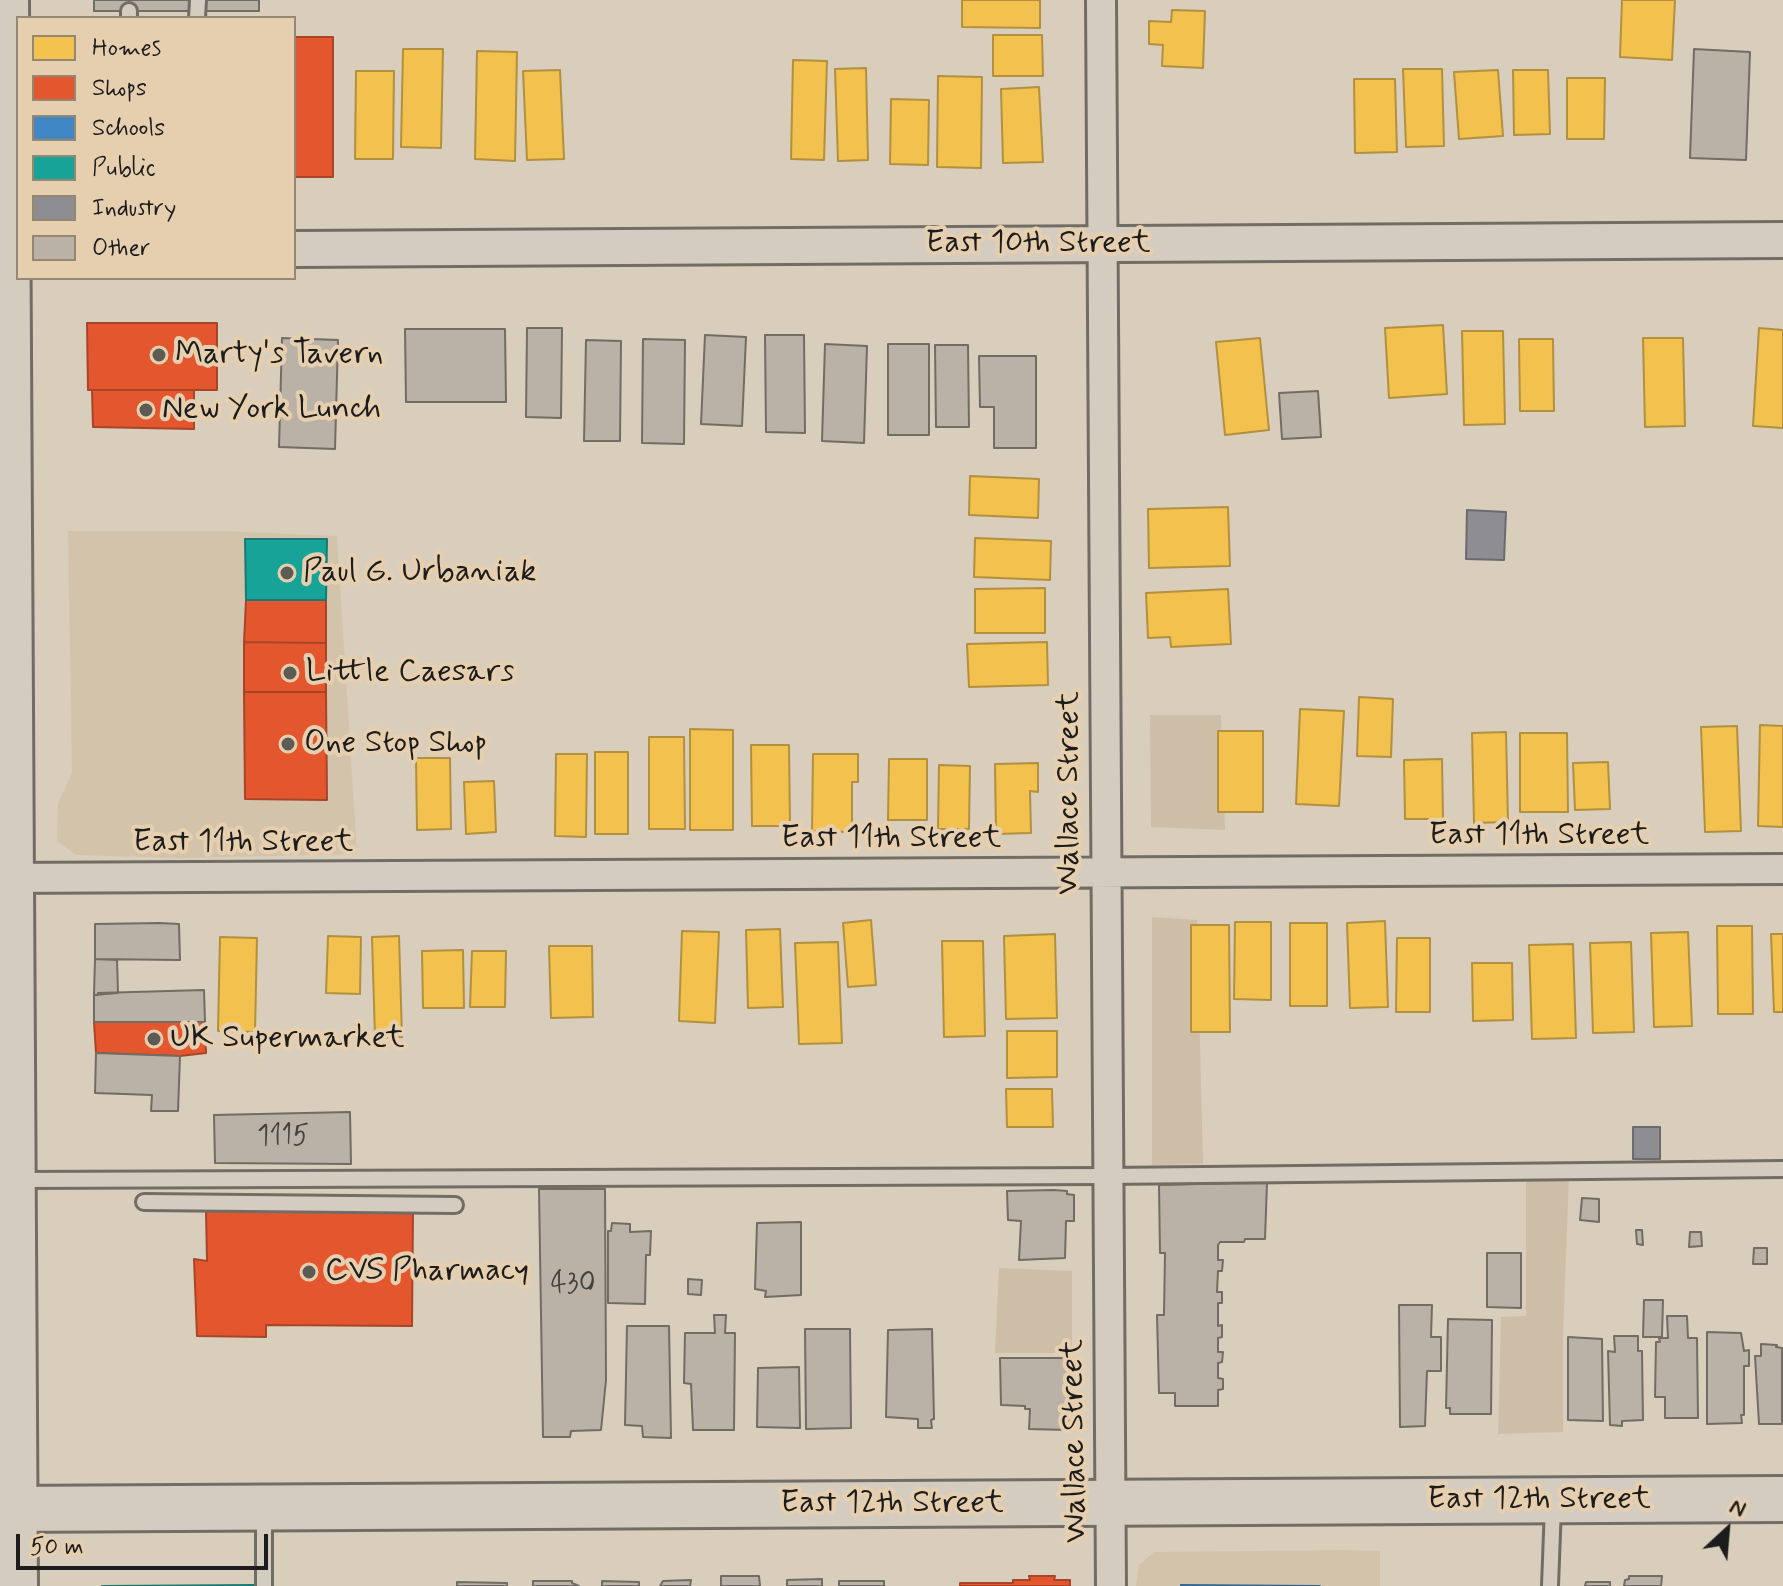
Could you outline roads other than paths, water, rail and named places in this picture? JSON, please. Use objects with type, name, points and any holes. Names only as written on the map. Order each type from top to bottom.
[{"type":"main road","points":[[9,0],[7,878],[15,1180],[9,1509],[18,1586]]},
{"type":"main road","name":"East 12th Street","points":[[9,1509],[1783,1499]]},
{"type":"street","name":"Wallace Street","points":[[1101,0],[1111,1586]]},
{"type":"street","name":"East 10th Street","points":[[296,249],[1783,240]]},
{"type":"street","name":"East 11th Street","points":[[7,878],[1783,869]]},
{"type":"lane","points":[[15,1180],[1107,1176],[1783,1169]]},
{"type":"lane","points":[[144,1202],[455,1205]]},
{"type":"lane","points":[[1550,1586],[1553,1500]]},
{"type":"lane","points":[[264,1507],[264,1586]]},
{"type":"place","name":"Marty's Tavern","points":[[159,355]]},
{"type":"place","name":"New York Lunch","points":[[146,410]]},
{"type":"place","name":"Paul G. Urbaniak","points":[[287,573]]},
{"type":"place","name":"Little Caesars","points":[[290,673]]},
{"type":"place","name":"One Stop Shop","points":[[288,744]]},
{"type":"place","name":"UK Supermarket","points":[[154,1039]]},
{"type":"place","name":"CVS Pharmacy","points":[[309,1272]]}]
